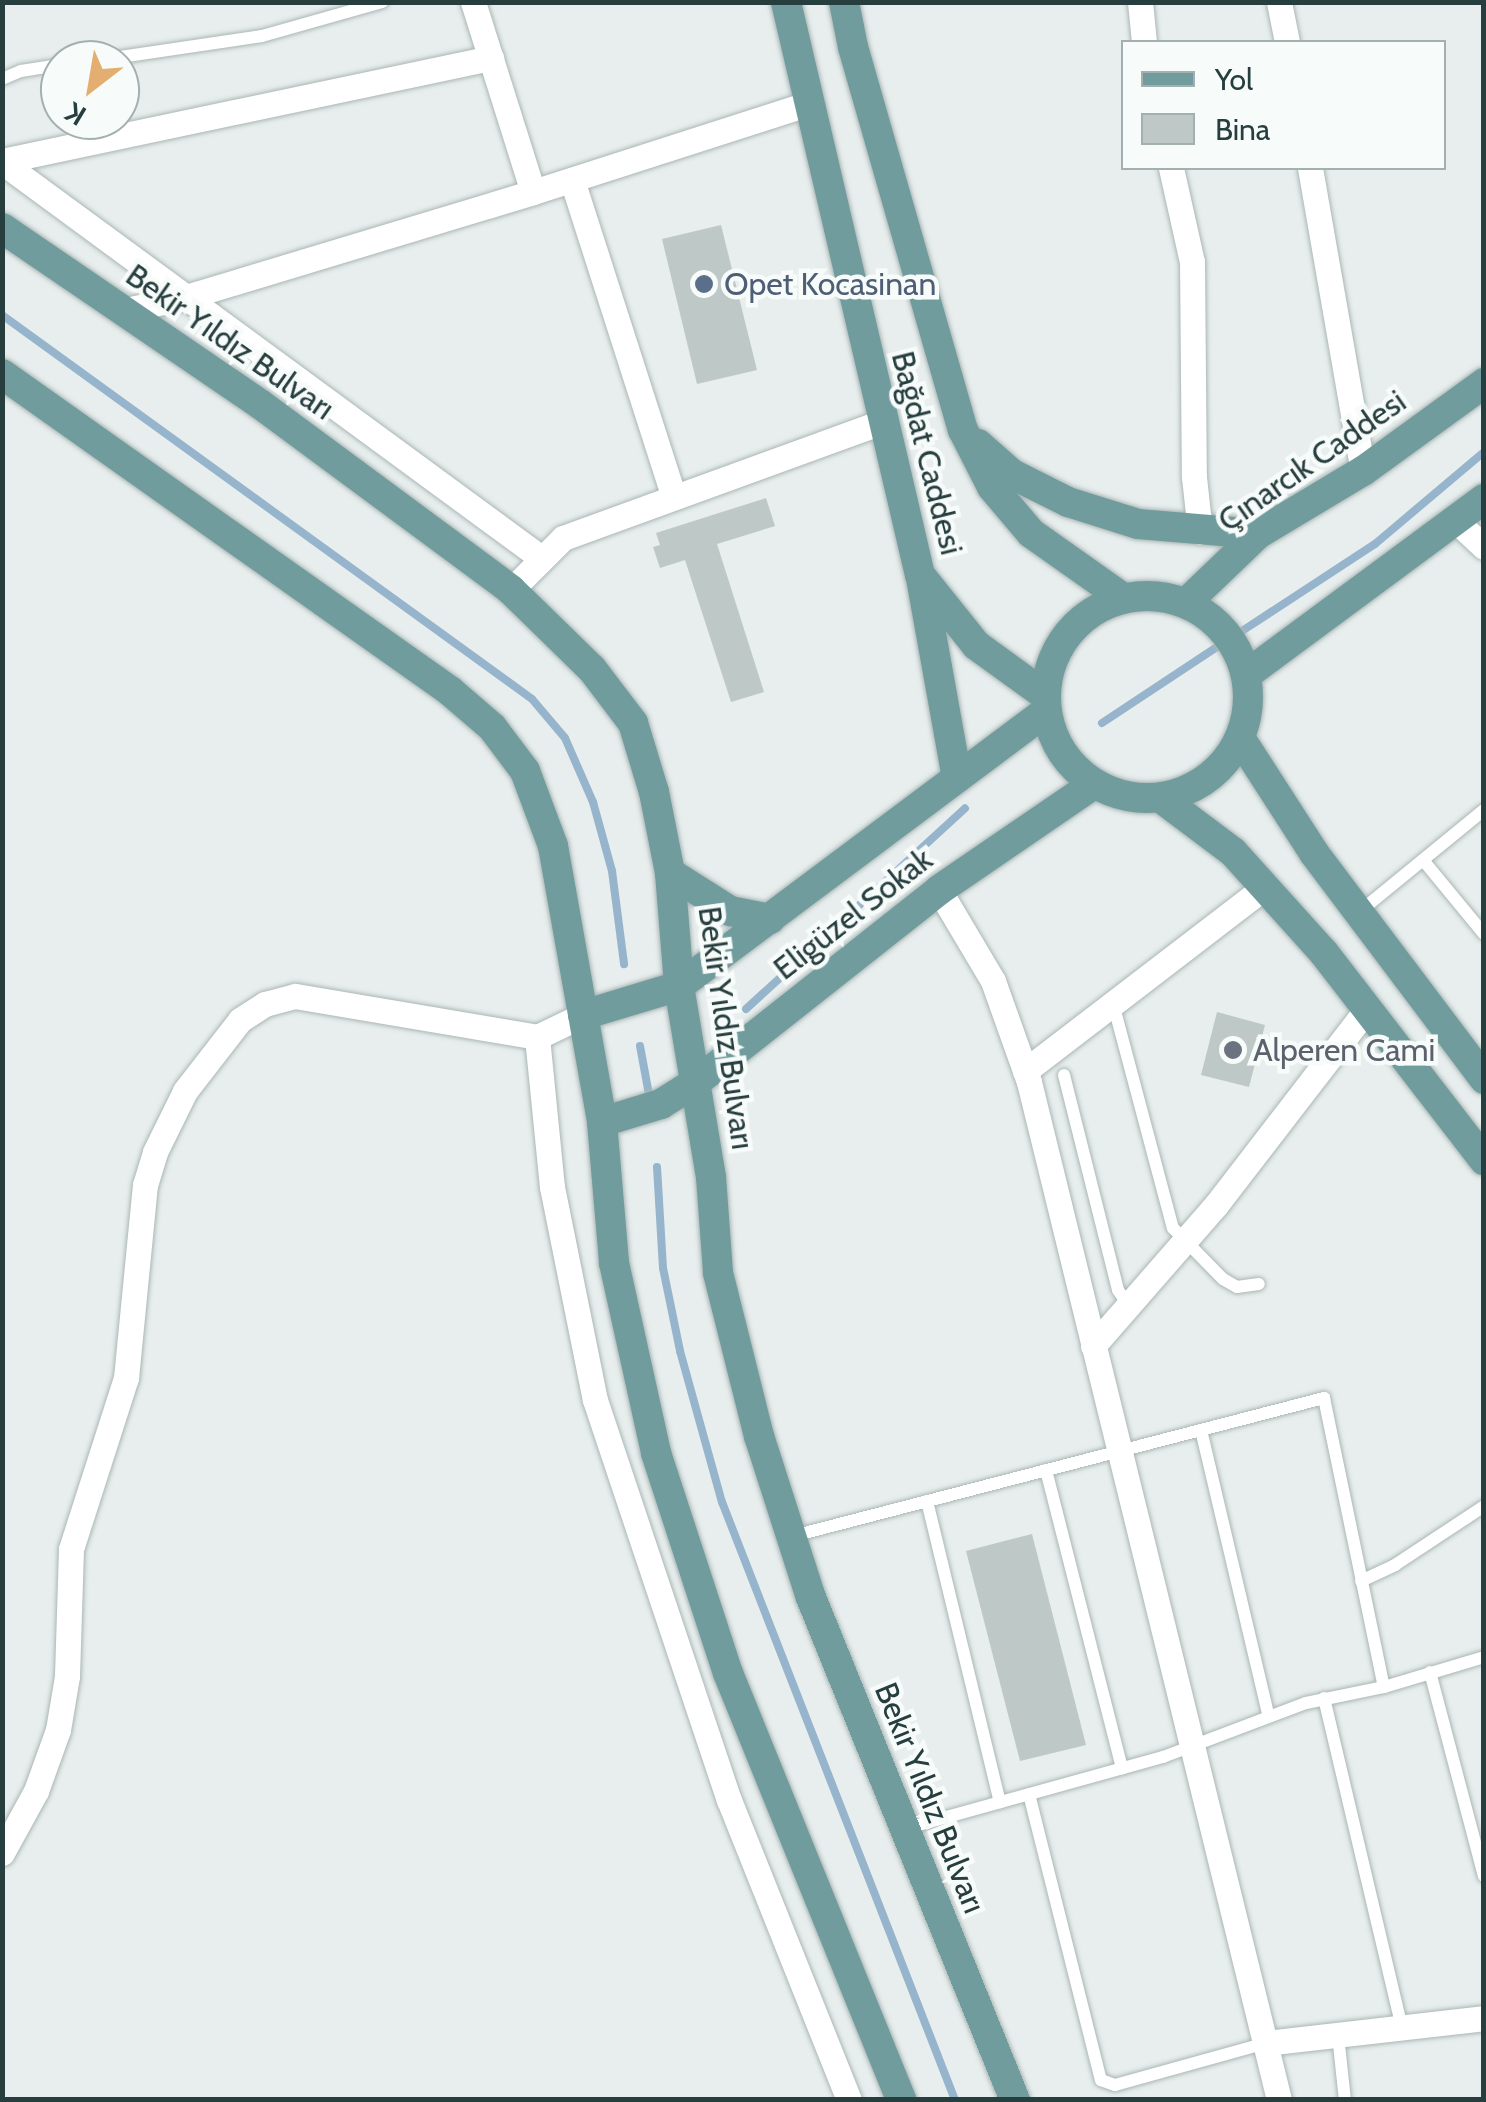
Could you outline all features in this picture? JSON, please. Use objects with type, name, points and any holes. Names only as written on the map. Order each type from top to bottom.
[{"type":"main road","name":"Bağdat Caddesi","points":[[786,2],[920,575],[976,645],[1046,703]]},
{"type":"main road","name":"Bağdat Caddesi","points":[[844,2],[853,47],[963,430],[992,487],[1030,533],[1122,598]]},
{"type":"main road","name":"Bekir Yıldız Bulvarı","points":[[2,228],[126,310],[511,590],[592,670],[633,723],[654,792],[670,873],[679,986],[712,1177],[718,1273],[791,1537],[1015,2100]]},
{"type":"main road","points":[[2,374],[450,690],[492,727],[525,771],[546,820],[602,1122],[614,1263],[641,1396],[673,1510],[734,1690],[901,2100]]},
{"type":"main road","name":"Çınarcık Caddesi","points":[[1186,603],[1258,534],[1364,471],[1484,383]]},
{"type":"main road","points":[[963,430],[1012,474],[1068,502],[1138,524],[1258,534]]},
{"type":"main road","points":[[1246,675],[1484,499]]},
{"type":"main road","points":[[920,575],[957,778]]},
{"type":"main road","points":[[1155,595],[1186,603],[1214,620],[1234,645],[1246,675],[1248,708],[1240,738],[1222,766],[1194,787],[1161,798],[1126,796],[1094,784],[1067,760],[1050,730],[1046,703],[1051,661],[1068,631],[1093,610],[1122,598],[1155,595]]},
{"type":"main road","name":"Eligüzel Sokak","points":[[583,1015],[679,986],[957,778],[1046,703]]},
{"type":"main road","points":[[1240,738],[1358,913],[1484,1079]]},
{"type":"main road","name":"Eligüzel Sokak","points":[[602,1122],[661,1104],[695,1083],[939,890],[1094,784]]},
{"type":"main road","points":[[1161,798],[1234,852],[1367,1009],[1484,1160]]},
{"type":"main road","points":[[670,873],[730,911],[770,919]]},
{"type":"street","points":[[473,2],[534,192]]},
{"type":"street","points":[[1140,2],[1144,40]]},
{"type":"street","points":[[1279,2],[1287,40]]},
{"type":"street","points":[[2,162],[491,58]]},
{"type":"street","points":[[126,310],[186,297],[534,192],[807,104]]},
{"type":"street","points":[[2,162],[540,557]]},
{"type":"street","points":[[1171,170],[1192,262],[1194,477],[1200,532]]},
{"type":"street","points":[[1310,170],[1364,471]]},
{"type":"street","points":[[572,180],[674,497]]},
{"type":"street","points":[[511,590],[563,538],[882,422]]},
{"type":"street","points":[[1456,521],[1484,548]]},
{"type":"street","points":[[1026,1071],[1265,887]]},
{"type":"street","points":[[939,890],[993,981],[1026,1071],[1278,2100]]},
{"type":"street","points":[[2,1853],[36,1792],[58,1730],[67,1676],[71,1548],[126,1378],[145,1185],[155,1152],[185,1091],[240,1020],[266,1004],[295,996],[537,1037],[583,1015]]},
{"type":"street","points":[[1093,1346],[1185,1242],[1367,1009]]},
{"type":"street","points":[[537,1037],[552,1188],[595,1400],[729,1800],[849,2100]]},
{"type":"street","points":[[1266,2043],[1484,2018]]},
{"type":"lane","points":[[140,54],[262,36],[382,2]]},
{"type":"lane","points":[[2,79],[40,68]]},
{"type":"lane","points":[[1358,913],[1484,810]]},
{"type":"lane","points":[[1422,860],[1484,934]]},
{"type":"lane","points":[[1114,1006],[1172,1228],[1223,1279],[1238,1287],[1259,1284]]},
{"type":"lane","points":[[1064,1075],[1118,1290],[1130,1307]]},
{"type":"lane","points":[[791,1537],[1324,1398],[1384,1687]]},
{"type":"lane","points":[[1201,1430],[1268,1714]]},
{"type":"lane","points":[[1046,1470],[1122,1768]]},
{"type":"lane","points":[[926,1501],[1000,1802]]},
{"type":"lane","points":[[1361,1580],[1395,1565],[1484,1506]]},
{"type":"lane","points":[[905,1829],[1192,1746],[1268,1714],[1384,1687],[1484,1657]]},
{"type":"lane","points":[[1430,1672],[1484,1876]]},
{"type":"lane","points":[[1324,1698],[1402,2029]]},
{"type":"lane","points":[[1028,1794],[1101,2080],[1115,2085],[1266,2043]]},
{"type":"lane","points":[[1338,2035],[1345,2100]]},
{"type":"building","points":[[721,225],[757,370],[697,384],[662,239]]},
{"type":"building","points":[[766,498],[775,526],[717,544],[764,692],[731,702],[685,560],[660,568],[653,547],[660,545],[656,533]]},
{"type":"building","name":"Alperen Cami","points":[[1217,1012],[1265,1025],[1249,1087],[1201,1075]]},
{"type":"building","points":[[1032,1534],[1086,1745],[1020,1761],[966,1551]]},
{"type":"waterway","points":[[2,315],[532,699],[565,738],[593,802],[612,871],[624,964]]},
{"type":"waterway","points":[[1242,631],[1375,544],[1484,452]]},
{"type":"waterway","points":[[1102,723],[1217,647]]},
{"type":"waterway","points":[[746,1009],[965,808]]},
{"type":"waterway","points":[[640,1046],[650,1100]]},
{"type":"waterway","points":[[657,1167],[663,1268],[680,1351],[722,1502],[955,2100]]},
{"type":"place","name":"Opet Kocasinan","points":[[704,284]]},
{"type":"place","name":"Alperen Cami","points":[[1233,1050]]}]
